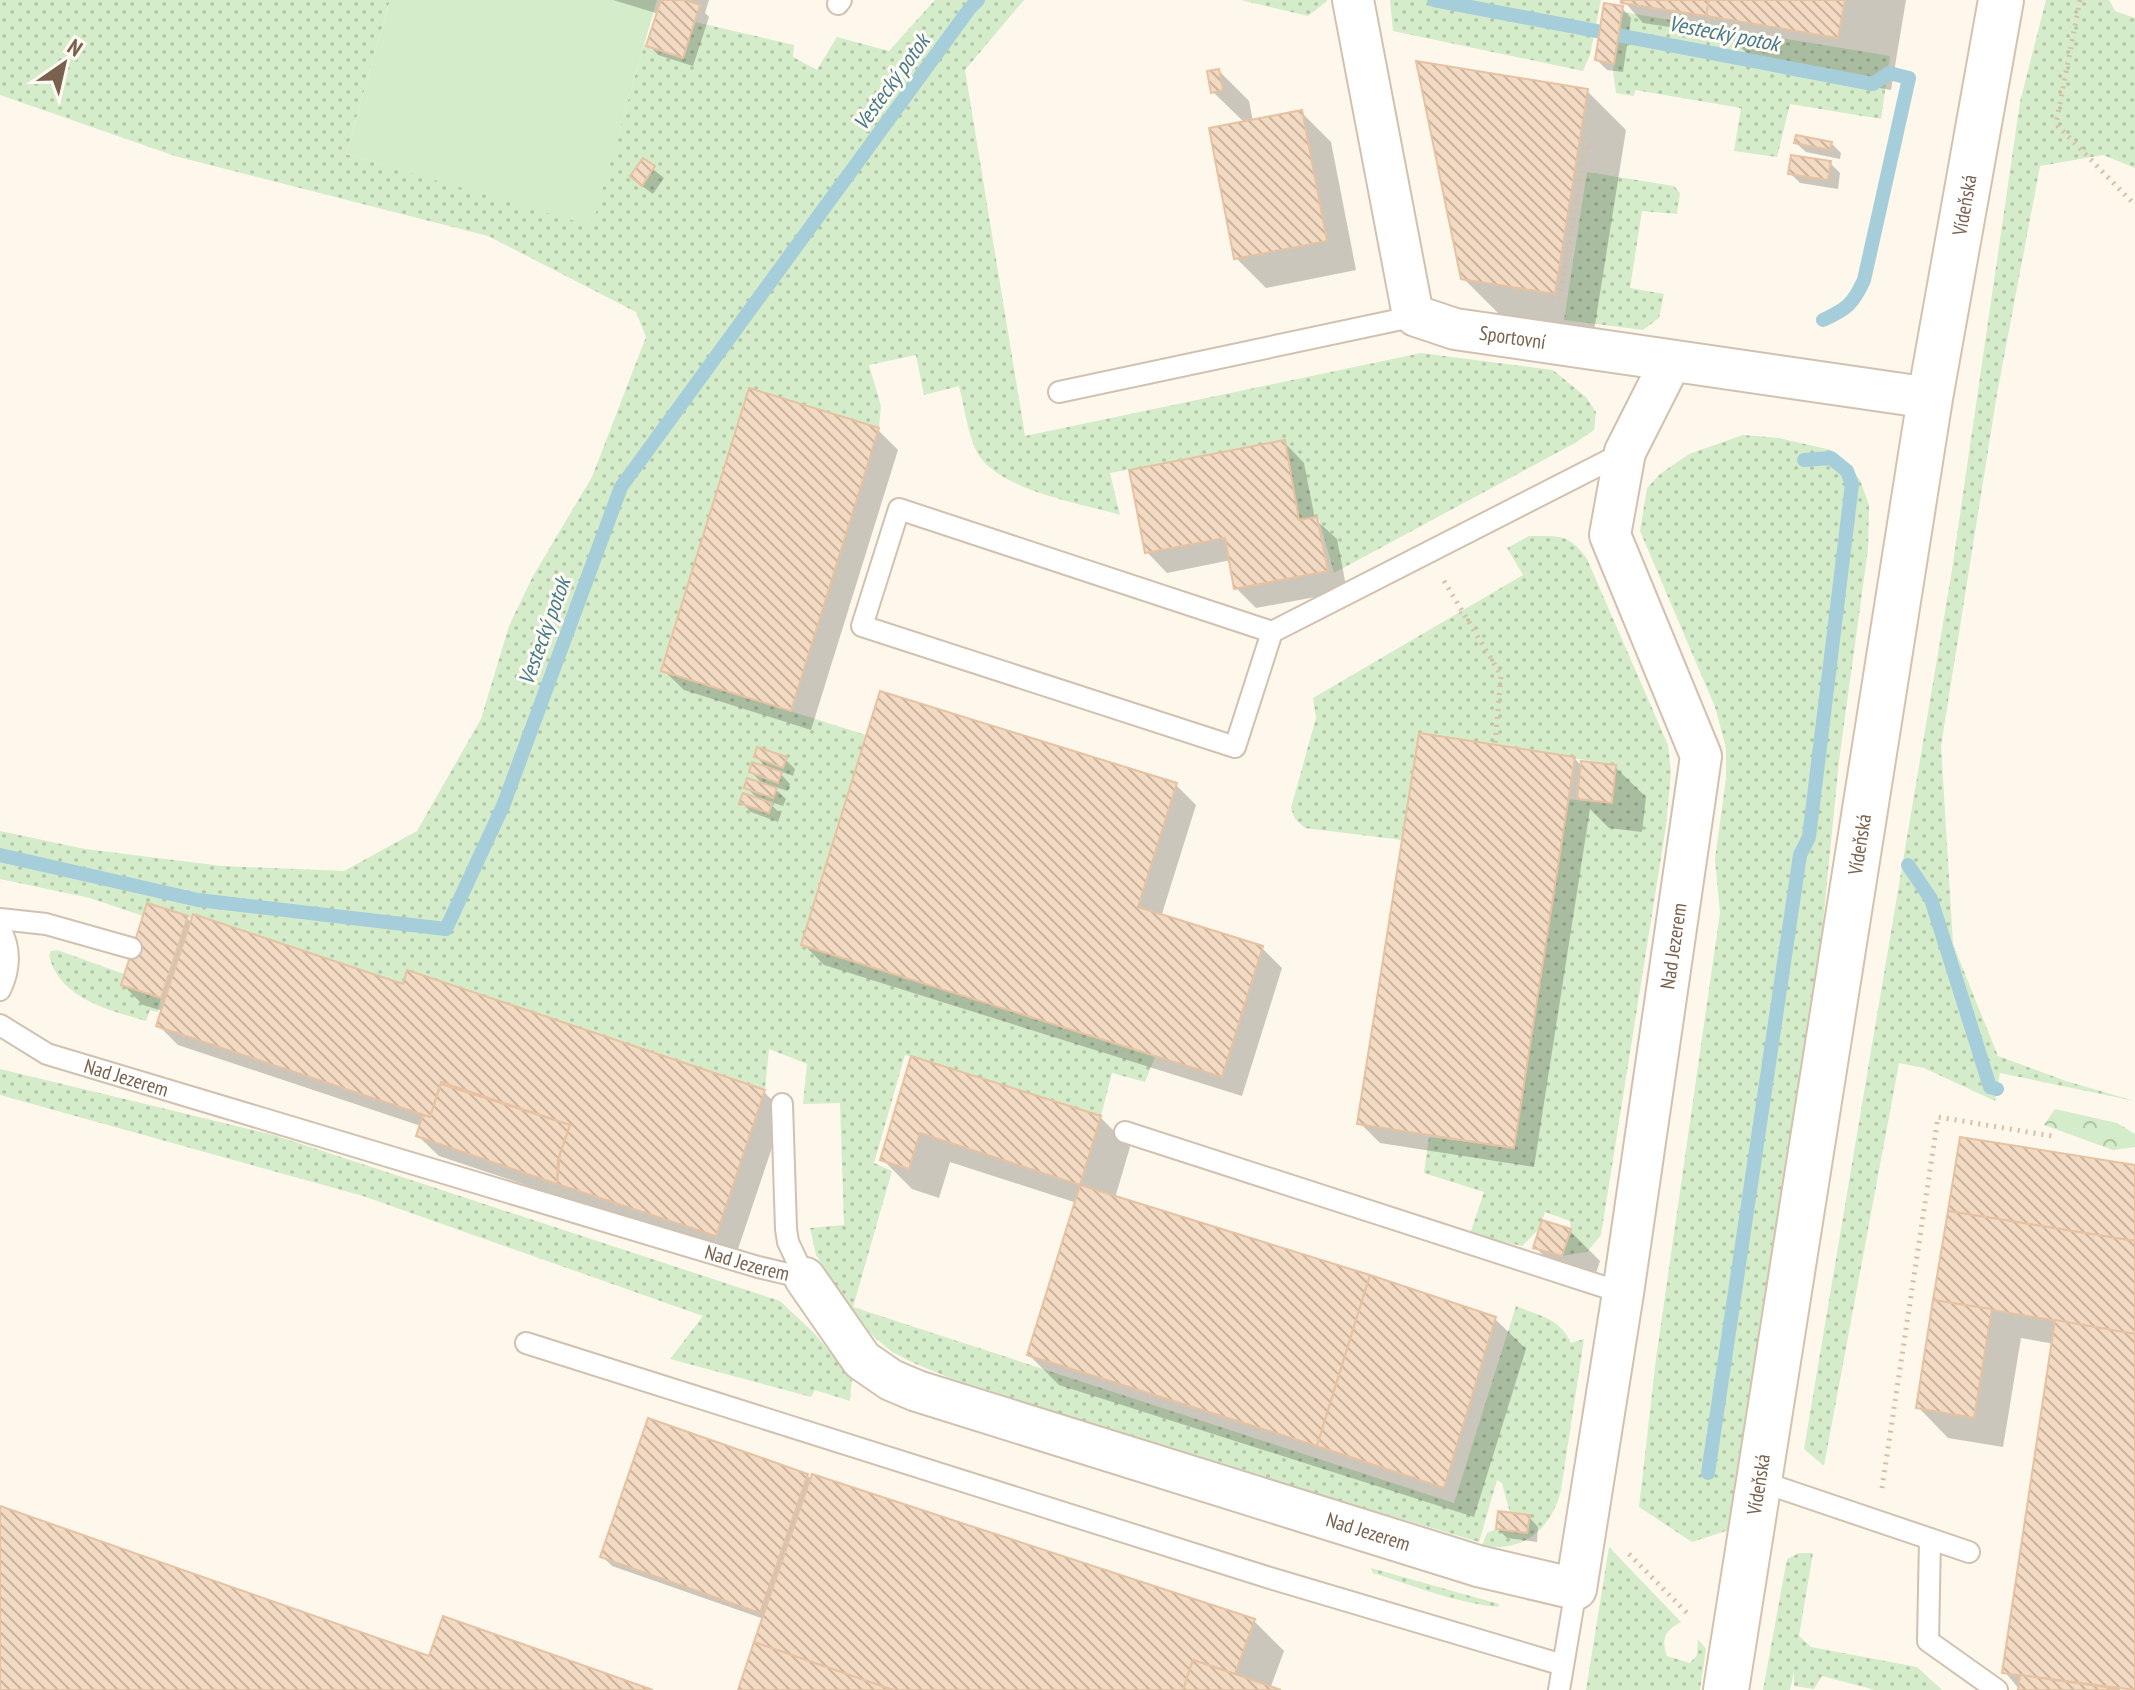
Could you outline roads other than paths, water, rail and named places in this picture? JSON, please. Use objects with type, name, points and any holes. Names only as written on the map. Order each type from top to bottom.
[{"type":"main road","name":"Vídeňská","points":[[1728,1674],[1930,398],[2001,0]]},
{"type":"street","points":[[1354,11],[1412,310],[1416,316]]},
{"type":"street","name":"Sportovní","points":[[1416,316],[1455,329],[1930,398]]},
{"type":"street","name":"Nad Jezerem","points":[[805,1278],[862,1360],[891,1380],[917,1391],[1478,1566],[1576,1589],[1623,1293],[1701,756],[1610,535],[1625,452],[1671,361]]},
{"type":"lane","points":[[1059,392],[1416,316]]},
{"type":"lane","points":[[1272,632],[899,509],[862,626],[1235,747],[1272,632],[1625,452]]},
{"type":"lane","points":[[0,919],[46,924],[131,948]]},
{"type":"lane","points":[[0,929],[5,937],[9,959],[6,979],[0,990]]},
{"type":"lane","name":"Nad Jezerem","points":[[0,1025],[47,1054],[742,1263],[805,1278]]},
{"type":"lane","points":[[782,1104],[786,1229],[788,1242],[805,1278]]},
{"type":"lane","points":[[1125,1132],[1623,1293]]},
{"type":"lane","points":[[526,1343],[1270,1578],[1563,1665]]},
{"type":"lane","points":[[1759,1481],[1969,1552]]},
{"type":"lane","points":[[1930,1539],[1928,1641],[1997,1690]]},
{"type":"lane","points":[[1559,1690],[1576,1589]]},
{"type":"waterway","name":"Vestecký potok","points":[[0,855],[198,900],[446,929],[503,806],[621,487],[978,0]]},
{"type":"waterway","name":"Vestecký potok","points":[[1434,0],[1873,84],[1889,73],[1909,78],[1864,280],[1848,305],[1823,320]]},
{"type":"waterway","points":[[1708,1473],[1800,855],[1809,837],[1852,484],[1847,471],[1831,458],[1804,460]]},
{"type":"waterway","points":[[1908,865],[1931,899],[1990,1087],[1997,1089]]}]
